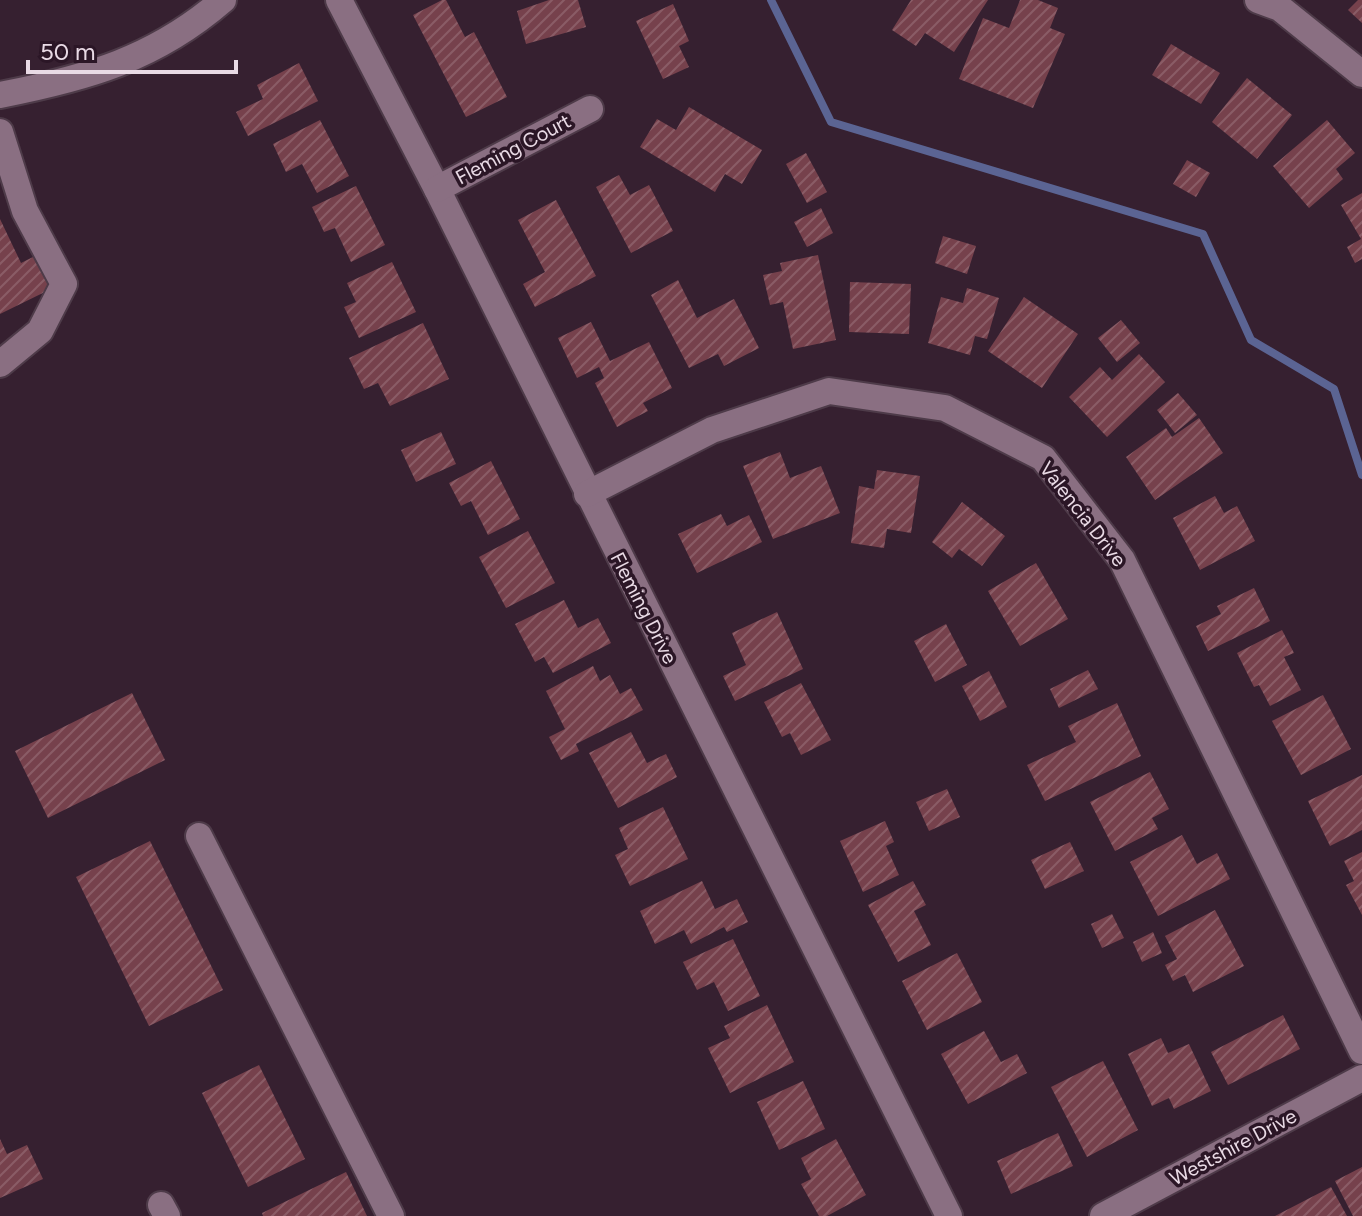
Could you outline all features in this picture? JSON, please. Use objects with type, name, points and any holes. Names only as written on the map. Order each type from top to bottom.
[{"type":"street","points":[[0,95],[109,70],[164,43],[223,0]]},
{"type":"street","name":"Fleming Drive","points":[[339,0],[437,189],[949,1216]]},
{"type":"street","points":[[1258,0],[1280,8],[1362,74]]},
{"type":"street","name":"Fleming Court","points":[[437,189],[590,109]]},
{"type":"street","points":[[0,132],[25,211],[64,284],[40,331],[0,364]]},
{"type":"street","name":"Valencia Drive","points":[[587,494],[712,430],[829,391],[945,408],[1043,458],[1122,560],[1362,1051]]},
{"type":"street","points":[[199,836],[391,1216]]},
{"type":"street","name":"Westshire Drive","points":[[1103,1216],[1362,1078]]},
{"type":"building","points":[[446,0],[465,37],[474,32],[507,97],[466,117],[413,15]]},
{"type":"building","points":[[549,0],[578,0],[586,27],[526,44],[517,11]]},
{"type":"building","points":[[911,0],[988,0],[954,52],[925,33],[916,46],[892,30]]},
{"type":"building","points":[[1020,0],[1038,0],[1058,8],[1050,28],[1065,34],[1033,108],[959,79],[983,18],[1009,28]]},
{"type":"building","points":[[1362,0],[1362,23],[1348,10]]},
{"type":"building","points":[[673,4],[689,41],[679,46],[689,67],[663,79],[636,21]]},
{"type":"building","points":[[1171,44],[1220,73],[1201,104],[1152,75]]},
{"type":"building","points":[[299,63],[318,101],[248,136],[236,112],[263,99],[257,85]]},
{"type":"building","points":[[1247,78],[1292,115],[1257,159],[1212,122]]},
{"type":"building","points":[[689,107],[762,150],[742,184],[725,174],[715,192],[640,147],[657,119],[676,130]]},
{"type":"building","points":[[320,120],[349,176],[317,193],[302,164],[286,172],[273,144]]},
{"type":"building","points":[[1327,120],[1355,153],[1336,169],[1343,179],[1309,208],[1273,166]]},
{"type":"building","points":[[806,153],[827,192],[807,203],[786,164]]},
{"type":"building","points":[[1187,160],[1210,173],[1196,197],[1173,184]]},
{"type":"building","points":[[619,175],[630,195],[649,185],[673,231],[631,253],[596,187]]},
{"type":"building","points":[[356,186],[385,245],[351,262],[335,228],[324,232],[312,207]]},
{"type":"building","points":[[1362,193],[1362,259],[1355,263],[1347,247],[1361,239],[1341,205]]},
{"type":"building","points":[[556,200],[596,276],[535,307],[523,284],[545,272],[518,220]]},
{"type":"building","points":[[821,208],[833,233],[807,247],[794,222]]},
{"type":"building","points":[[0,219],[21,263],[37,255],[53,288],[0,314]]},
{"type":"building","points":[[943,236],[976,246],[967,274],[935,263]]},
{"type":"building","points":[[818,255],[836,340],[793,349],[783,302],[770,305],[763,275],[782,271],[780,263]]},
{"type":"building","points":[[392,262],[416,312],[359,338],[344,307],[356,302],[347,283]]},
{"type":"building","points":[[678,280],[697,318],[734,299],[759,348],[724,366],[718,354],[689,368],[651,295]]},
{"type":"building","points":[[850,282],[911,284],[909,334],[849,332]]},
{"type":"building","points":[[967,288],[999,298],[987,339],[975,336],[970,355],[928,343],[941,297],[963,303]]},
{"type":"building","points":[[1024,297],[1078,334],[1042,388],[988,351]]},
{"type":"building","points":[[1121,320],[1140,343],[1117,362],[1098,338]]},
{"type":"building","points":[[591,322],[610,361],[649,342],[672,388],[643,403],[648,411],[617,427],[595,383],[604,378],[599,367],[577,378],[558,338]]},
{"type":"building","points":[[423,323],[449,379],[390,406],[378,383],[364,389],[349,358]]},
{"type":"building","points":[[1139,354],[1165,382],[1107,437],[1069,397],[1100,367],[1112,380]]},
{"type":"building","points":[[1178,393],[1197,415],[1175,433],[1157,410]]},
{"type":"building","points":[[1199,418],[1223,453],[1155,500],[1126,457],[1166,428],[1172,437]]},
{"type":"building","points":[[441,432],[456,464],[416,482],[401,450]]},
{"type":"building","points":[[780,452],[790,478],[821,466],[840,513],[773,539],[743,466]]},
{"type":"building","points":[[491,461],[520,519],[488,535],[471,501],[461,506],[449,483]]},
{"type":"building","points":[[877,470],[920,476],[911,533],[887,529],[884,548],[851,543],[859,486],[874,489]]},
{"type":"building","points":[[1215,496],[1224,513],[1237,506],[1255,541],[1200,570],[1173,518]]},
{"type":"building","points":[[962,502],[1005,536],[982,566],[959,549],[952,558],[932,542]]},
{"type":"building","points":[[721,514],[727,526],[749,515],[762,542],[697,573],[678,534]]},
{"type":"building","points":[[528,531],[555,583],[506,608],[479,557]]},
{"type":"building","points":[[1036,563],[1068,619],[1020,646],[988,591]]},
{"type":"building","points":[[1254,588],[1270,621],[1208,651],[1196,626],[1221,614],[1217,606]]},
{"type":"building","points":[[564,600],[578,628],[598,618],[611,643],[553,673],[544,657],[535,662],[515,624]]},
{"type":"building","points":[[777,612],[803,669],[735,701],[723,676],[746,665],[732,633]]},
{"type":"building","points":[[946,624],[967,665],[935,682],[914,641]]},
{"type":"building","points":[[1282,630],[1294,653],[1284,657],[1301,690],[1270,706],[1259,685],[1254,687],[1237,653]]},
{"type":"building","points":[[593,666],[600,681],[610,675],[620,694],[631,688],[643,710],[576,744],[579,751],[561,760],[549,737],[565,729],[546,691]]},
{"type":"building","points":[[1088,670],[1098,689],[1059,708],[1050,689]]},
{"type":"building","points":[[989,671],[1007,707],[980,721],[962,686]]},
{"type":"building","points":[[801,683],[831,740],[801,755],[790,733],[782,737],[764,702]]},
{"type":"building","points":[[132,693],[165,760],[48,818],[15,751]]},
{"type":"building","points":[[1323,695],[1351,749],[1301,775],[1272,721]]},
{"type":"building","points":[[1117,703],[1141,756],[1045,801],[1027,765],[1076,742],[1068,726]]},
{"type":"building","points":[[631,732],[647,763],[666,754],[677,777],[618,808],[589,753]]},
{"type":"building","points":[[1150,772],[1169,809],[1152,818],[1158,829],[1115,851],[1090,802]]},
{"type":"building","points":[[1362,775],[1362,830],[1330,846],[1308,801]]},
{"type":"building","points":[[947,789],[960,817],[929,831],[916,802]]},
{"type":"building","points":[[663,807],[688,859],[630,886],[615,855],[628,849],[619,828]]},
{"type":"building","points":[[885,821],[894,842],[886,846],[899,875],[863,892],[840,841]]},
{"type":"building","points":[[1182,835],[1197,864],[1217,853],[1230,879],[1158,916],[1130,862]]},
{"type":"building","points":[[150,841],[223,990],[149,1026],[76,877]]},
{"type":"building","points":[[1070,842],[1084,871],[1045,889],[1031,860]]},
{"type":"building","points":[[1362,852],[1362,915],[1346,885],[1354,881],[1344,861]]},
{"type":"building","points":[[702,881],[715,909],[737,899],[748,922],[727,932],[724,927],[691,944],[684,930],[655,944],[640,911]]},
{"type":"building","points":[[913,881],[926,905],[914,911],[931,945],[898,962],[868,905]]},
{"type":"building","points":[[1215,910],[1244,966],[1193,992],[1185,975],[1173,981],[1165,965],[1177,959],[1165,936]]},
{"type":"building","points":[[1112,914],[1124,938],[1102,948],[1091,924]]},
{"type":"building","points":[[1153,932],[1162,953],[1142,962],[1133,942]]},
{"type":"building","points":[[733,939],[760,996],[728,1011],[714,982],[697,990],[683,962]]},
{"type":"building","points":[[957,953],[982,1002],[927,1030],[902,981]]},
{"type":"building","points":[[767,1005],[794,1062],[730,1093],[708,1048],[730,1038],[724,1026]]},
{"type":"building","points":[[1283,1015],[1300,1049],[1228,1085],[1211,1052]]},
{"type":"building","points":[[984,1031],[1001,1062],[1017,1054],[1027,1073],[968,1104],[941,1054]]},
{"type":"building","points":[[1161,1038],[1168,1053],[1189,1044],[1211,1091],[1174,1109],[1169,1098],[1152,1106],[1128,1054]]},
{"type":"building","points":[[1103,1061],[1138,1130],[1087,1157],[1051,1087]]},
{"type":"building","points":[[259,1065],[305,1159],[248,1187],[202,1093]]},
{"type":"building","points":[[803,1081],[825,1129],[779,1150],[757,1102]]},
{"type":"building","points":[[1058,1133],[1073,1166],[1011,1194],[997,1161]]},
{"type":"building","points":[[0,1139],[7,1154],[27,1145],[43,1179],[0,1198]]},
{"type":"building","points":[[836,1139],[866,1195],[827,1216],[819,1216],[801,1184],[811,1179],[801,1158]]},
{"type":"building","points":[[1362,1167],[1362,1216],[1353,1216],[1335,1181]]},
{"type":"building","points":[[346,1172],[367,1216],[263,1216],[262,1213]]},
{"type":"building","points":[[1331,1187],[1347,1216],[1275,1216]]},
{"type":"waterway","points":[[771,0],[831,122],[1203,234],[1251,340],[1334,389],[1362,475]]}]
